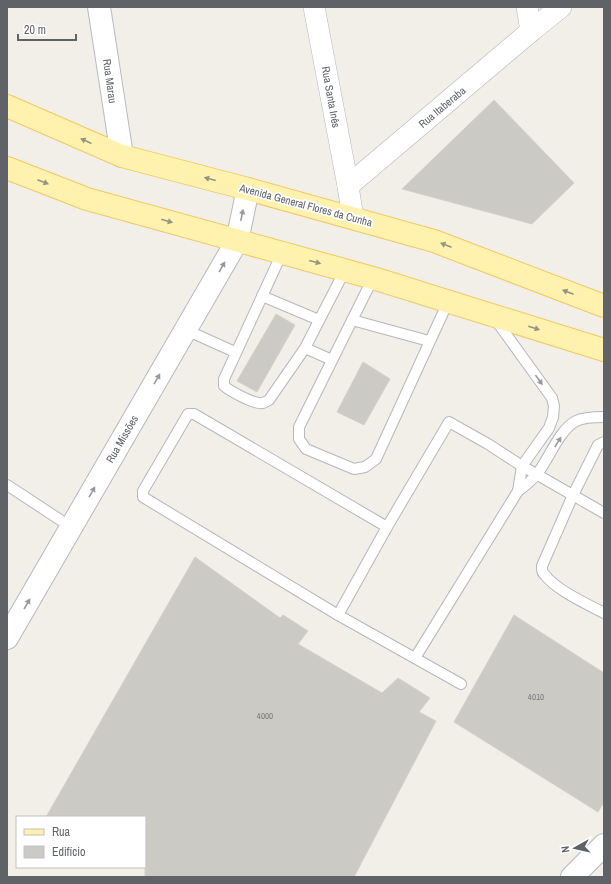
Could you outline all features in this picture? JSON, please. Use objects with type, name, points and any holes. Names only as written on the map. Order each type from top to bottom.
[{"type":"main road","name":"Avenida General Flores da Cunha","points":[[7,106],[122,156],[248,189],[434,241],[604,306]]},
{"type":"main road","points":[[7,168],[87,199],[373,278],[604,350]]},
{"type":"street","name":"Rua Marau","points":[[99,7],[122,156]]},
{"type":"street","name":"Rua Santa Inês","points":[[314,7],[348,186]]},
{"type":"street","points":[[527,7],[531,31]]},
{"type":"street","name":"Rua Itaberaba","points":[[348,186],[561,7]]},
{"type":"street","points":[[348,186],[353,218]]},
{"type":"street","name":"Rua Missões","points":[[7,638],[237,241],[248,189]]},
{"type":"street","points":[[572,877],[604,845]]},
{"type":"lane","points":[[282,253],[235,352],[224,379],[224,386],[228,390],[255,402],[262,403],[269,400],[305,348],[345,270]]},
{"type":"lane","points":[[373,278],[299,427],[299,439],[306,449],[354,469],[365,467],[376,459],[448,302]]},
{"type":"lane","points":[[262,296],[319,320]]},
{"type":"lane","points":[[492,315],[552,398],[554,406],[553,417],[549,428],[522,466],[518,491]]},
{"type":"lane","points":[[352,320],[429,341]]},
{"type":"lane","points":[[186,330],[235,352]]},
{"type":"lane","points":[[305,348],[332,360]]},
{"type":"lane","points":[[387,527],[191,413],[188,414],[142,491],[143,497],[146,500],[338,615],[461,684]]},
{"type":"lane","points":[[414,658],[518,491],[537,475],[562,435],[571,424],[584,418],[604,417]]},
{"type":"lane","points":[[338,615],[387,527],[449,422],[604,513]]},
{"type":"lane","points":[[604,442],[598,445],[573,495],[542,566],[545,576],[567,593],[604,613]]},
{"type":"lane","points":[[7,486],[71,527]]},
{"type":"building","points":[[494,100],[574,183],[532,224],[402,189]]},
{"type":"building","points":[[276,314],[295,325],[257,392],[237,381]]},
{"type":"building","points":[[363,362],[390,379],[364,425],[337,412]]},
{"type":"building","points":[[195,557],[280,618],[283,615],[308,631],[298,644],[382,693],[398,678],[430,698],[419,712],[436,721],[354,877],[145,877],[146,816],[47,816]]},
{"type":"building","points":[[514,615],[604,673],[604,802],[598,812],[454,722]]}]
